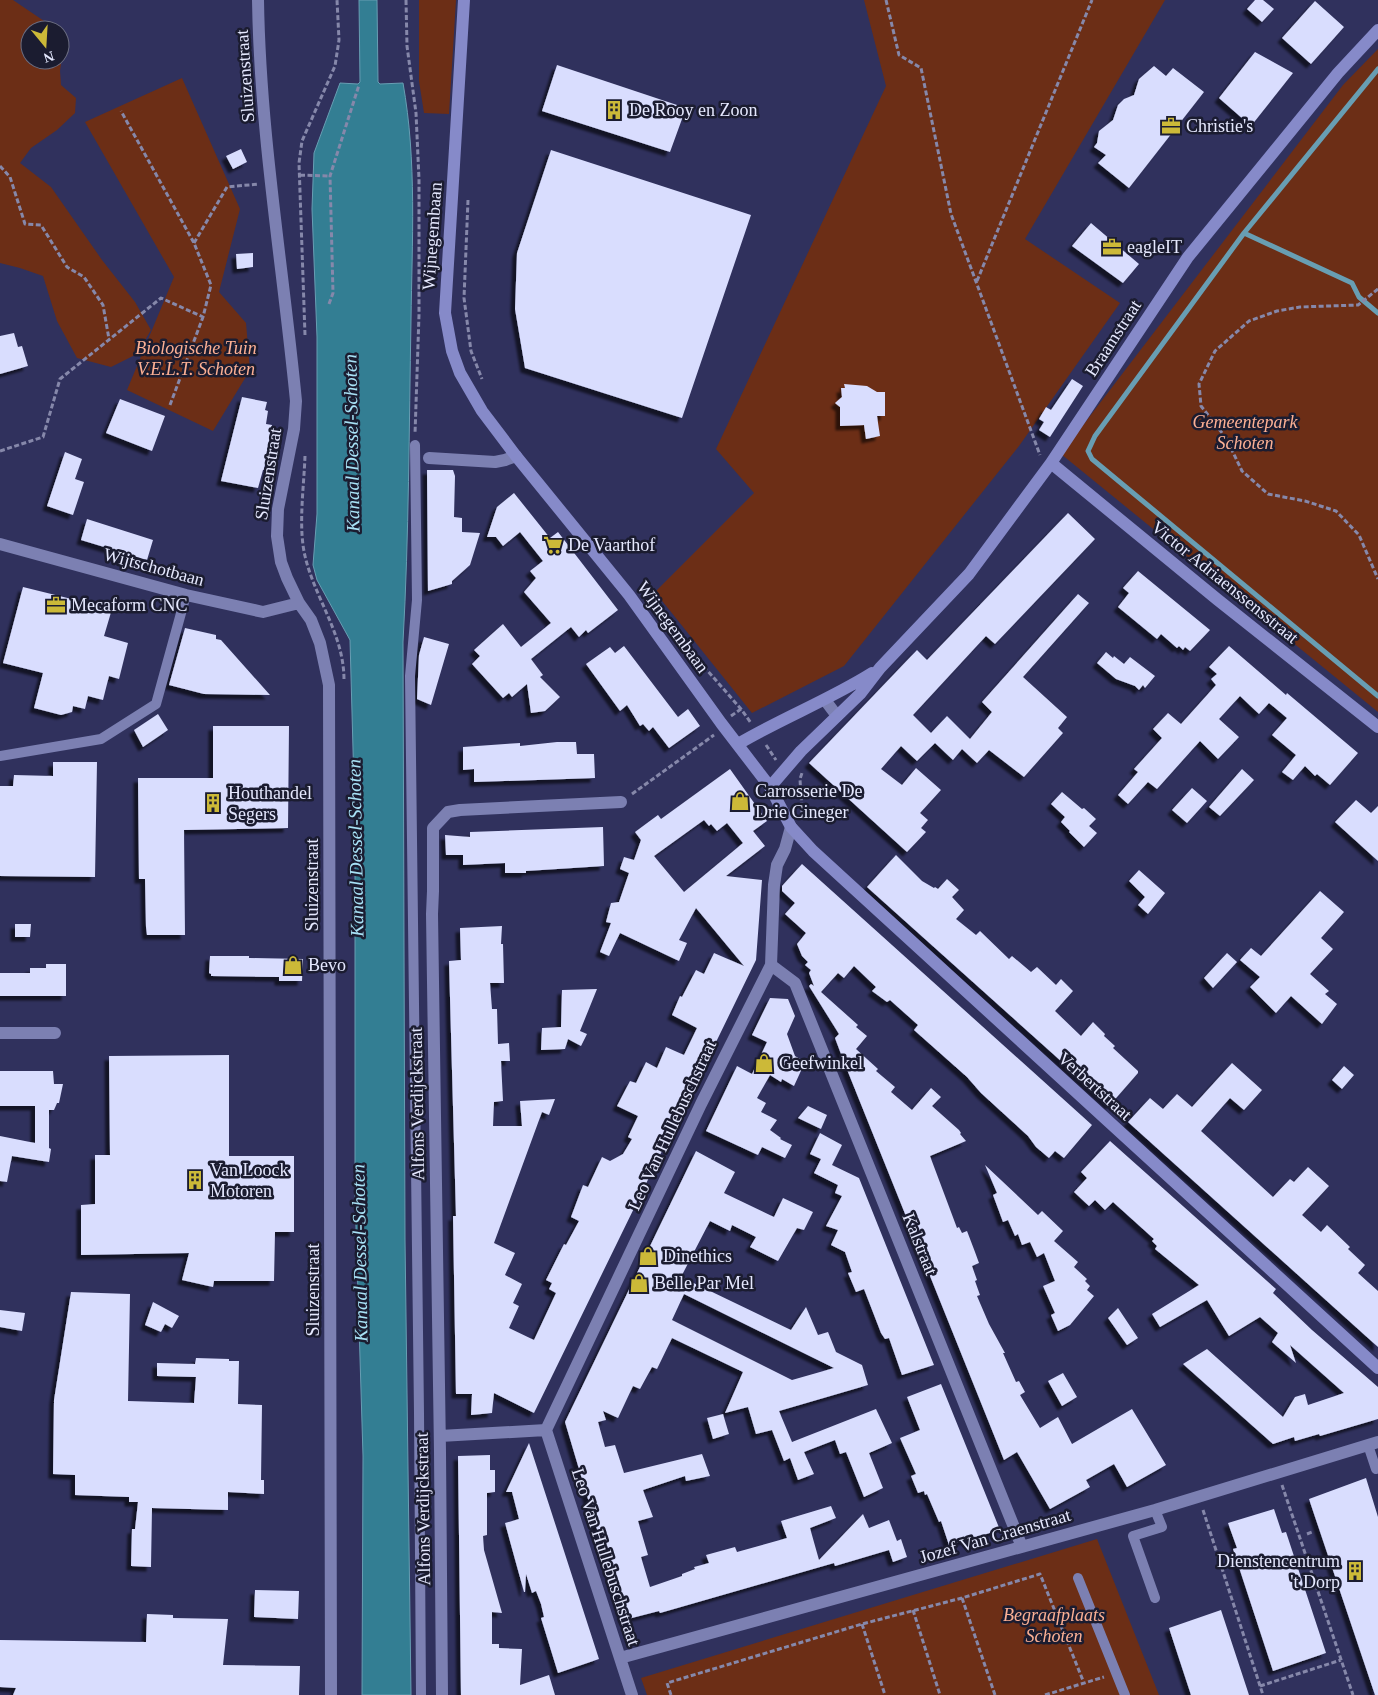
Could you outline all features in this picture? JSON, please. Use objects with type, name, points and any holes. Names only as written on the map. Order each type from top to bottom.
[{"type":"street","name":"Sluizenstraat","points":[[258,0],[259,38],[271,183],[296,401],[294,429],[278,509],[277,536],[281,562],[287,578],[299,603],[311,620],[320,643],[329,685],[332,1695]]},
{"type":"street","name":"Wijnegembaan","points":[[464,0],[445,320],[452,352],[460,372],[482,411],[629,596],[770,787],[791,827]]},
{"type":"street","name":"Braamstraat","points":[[770,787],[801,751],[860,694],[880,668],[969,574],[1048,466],[1188,257],[1338,73],[1378,30]]},
{"type":"street","points":[[429,458],[495,462],[516,456]]},
{"type":"street","name":"Victor Adriaenssensstraat","points":[[1048,466],[1378,727]]},
{"type":"street","name":"Wijtschotbaan","points":[[0,544],[186,594],[264,612],[299,603]]},
{"type":"street","name":"Braamstraat","points":[[738,744],[850,687],[880,668]]},
{"type":"street","points":[[825,700],[837,716]]},
{"type":"street","name":"Alfons Verdijckstraat","points":[[442,1695],[432,929],[433,828],[448,812],[460,810],[621,802]]},
{"type":"street","name":"Leo Van Hullebuschstraat","points":[[632,1695],[546,1430],[709,1086],[771,965],[774,884],[777,865],[786,848],[791,827]]},
{"type":"street","name":"Verbertstraat","points":[[791,827],[813,852],[839,876],[1378,1368]]},
{"type":"street","name":"Kalstraat","points":[[771,965],[795,982],[1022,1547]]},
{"type":"street","points":[[0,1033],[55,1033]]},
{"type":"street","points":[[440,1436],[546,1430]]},
{"type":"street","name":"Jozef Van Craenstraat","points":[[620,1658],[1155,1510],[1373,1443]]},
{"type":"lane","points":[[415,445],[417,600],[410,676],[421,1695]]},
{"type":"lane","points":[[0,756],[101,739],[156,704],[186,594]]},
{"type":"lane","points":[[1373,1443],[1376,1469],[1378,1468]]},
{"type":"lane","points":[[1155,1510],[1162,1528],[1133,1536],[1155,1598]]},
{"type":"lane","points":[[1078,1578],[1125,1695]]},
{"type":"path","points":[[305,335],[300,175],[302,141],[335,66],[338,40],[337,0]]},
{"type":"path","points":[[406,0],[407,46],[416,114],[419,178],[419,315],[415,445]]},
{"type":"path","points":[[886,0],[899,55],[921,68],[951,214],[1048,466]]},
{"type":"path","points":[[977,282],[1092,0]]},
{"type":"path","points":[[329,304],[333,293],[330,176],[359,85]]},
{"type":"path","points":[[121,111],[194,244],[211,285],[203,317],[170,405]]},
{"type":"path","points":[[0,166],[10,177],[25,224],[41,225],[67,267],[84,277],[103,305],[109,339]]},
{"type":"path","points":[[300,175],[330,176]]},
{"type":"path","points":[[194,244],[227,187],[271,183]]},
{"type":"path","points":[[468,199],[464,298],[471,352],[482,379]]},
{"type":"path","points":[[1378,289],[1358,305],[1300,307],[1277,311],[1249,321],[1215,351],[1199,384],[1201,406],[1226,438],[1242,471],[1268,494],[1305,501],[1336,511],[1359,535],[1378,579]]},
{"type":"path","points":[[0,451],[42,437],[60,379],[161,298],[203,317]]},
{"type":"path","points":[[305,447],[303,536],[305,554],[309,570],[328,614]]},
{"type":"path","points":[[679,637],[741,709],[784,771],[792,778],[800,780],[802,813],[791,827]]},
{"type":"path","points":[[621,802],[719,732]]},
{"type":"path","points":[[1278,1472],[1353,1695]]},
{"type":"path","points":[[1198,1497],[1263,1695]]},
{"type":"path","points":[[1307,1534],[1312,1532]]},
{"type":"path","points":[[671,1695],[667,1683],[862,1624],[962,1598],[1040,1574],[1084,1683]]},
{"type":"path","points":[[962,1598],[995,1695]]},
{"type":"path","points":[[913,1610],[940,1695]]},
{"type":"path","points":[[862,1624],[886,1695]]},
{"type":"path","points":[[1260,1686],[1341,1660]]},
{"type":"path","points":[[1046,1695],[1116,1673]]},
{"type":"green space","points":[[0,0],[13,0],[43,20],[20,20],[20,70],[60,70],[61,85],[76,98],[75,113],[57,130],[31,148],[20,163],[51,187],[102,260],[135,302],[151,330],[137,354],[111,367],[77,358],[57,321],[43,276],[0,263]]},
{"type":"green space","points":[[419,0],[456,0],[449,114],[424,113],[419,81]]},
{"type":"green space","points":[[864,0],[1165,0],[1025,239],[1120,303],[1019,446],[844,666],[752,713],[655,592],[754,493],[716,449],[886,86]]},
{"type":"green space","name":"Gemeentepark Schoten","points":[[1378,49],[1378,712],[1061,454],[1343,85]]},
{"type":"green space","name":"Biologische Tuin V.E.L.T. Schoten","points":[[182,78],[240,209],[219,292],[246,323],[250,370],[213,431],[127,390],[174,277],[85,122]]},
{"type":"green space","name":"Begraafplaats Schoten","points":[[1097,1539],[1159,1695],[647,1695],[641,1678]]},
{"type":"water","name":"Kanaal Dessel-Schoten","points":[[359,0],[377,0],[378,82],[380,84],[403,83],[412,172],[413,231],[403,642],[405,1239],[411,1695],[362,1695],[363,1456],[355,1194],[355,821],[350,640],[317,580],[313,565],[317,514],[317,337],[312,209],[314,153],[340,83],[358,84],[360,82]]},
{"type":"building","points":[[1255,0],[1263,0],[1274,9],[1262,22],[1247,9]]},
{"type":"building","points":[[1315,1],[1344,27],[1311,64],[1282,38]]},
{"type":"building","points":[[1255,52],[1293,73],[1251,126],[1219,98]]},
{"type":"building","name":"De Rooy en Zoon","points":[[557,65],[686,108],[670,152],[542,111]]},
{"type":"building","points":[[1154,66],[1166,76],[1173,68],[1204,92],[1129,188],[1098,163],[1106,155],[1094,147],[1097,143],[1099,131],[1113,120],[1118,105],[1124,99],[1134,95],[1139,79]]},
{"type":"building","points":[[241,149],[247,162],[233,169],[226,156]]},
{"type":"building","points":[[551,150],[751,215],[682,418],[525,368],[515,309],[517,253]]},
{"type":"building","points":[[1091,223],[1139,264],[1123,283],[1072,246]]},
{"type":"building","points":[[253,253],[253,267],[237,269],[236,254]]},
{"type":"building","points":[[14,333],[18,347],[22,346],[28,366],[0,374],[0,336]]},
{"type":"building","points":[[1072,379],[1083,386],[1050,437],[1039,430],[1044,422],[1039,419],[1046,407],[1051,410]]},
{"type":"building","points":[[844,384],[867,386],[877,392],[885,392],[885,416],[877,416],[880,436],[866,439],[864,425],[840,426],[840,407],[835,403],[842,397],[841,388],[845,388]]},
{"type":"building","points":[[242,397],[267,402],[265,410],[268,411],[266,424],[272,425],[264,470],[258,488],[221,481]]},
{"type":"building","points":[[120,399],[165,416],[152,451],[106,433]]},
{"type":"building","points":[[65,452],[82,459],[75,479],[84,482],[73,515],[47,506]]},
{"type":"building","points":[[427,470],[453,470],[455,476],[454,517],[462,518],[462,532],[480,533],[470,565],[452,581],[452,584],[428,591]]},
{"type":"building","points":[[514,493],[550,538],[558,532],[618,610],[588,633],[586,630],[579,637],[571,627],[531,659],[543,675],[540,677],[560,697],[545,711],[531,713],[527,684],[512,697],[509,693],[503,698],[472,664],[480,656],[474,650],[503,624],[521,647],[551,623],[524,592],[536,578],[530,571],[543,561],[520,532],[503,546],[496,537],[487,537],[497,507]]},
{"type":"building","points":[[1068,513],[1095,539],[995,644],[986,636],[913,715],[931,733],[947,716],[970,739],[992,712],[982,702],[1078,594],[1089,603],[1023,677],[1067,717],[1058,728],[1063,733],[1024,777],[989,750],[977,763],[962,749],[953,760],[935,743],[917,761],[901,746],[881,769],[902,785],[916,768],[941,790],[920,813],[928,820],[921,828],[926,832],[907,852],[809,763],[917,650],[927,660]]},
{"type":"building","points":[[87,519],[153,540],[147,560],[81,540]]},
{"type":"building","points":[[1138,571],[1210,630],[1190,651],[1185,647],[1183,650],[1179,646],[1177,648],[1161,634],[1157,639],[1118,607],[1129,593],[1123,588]]},
{"type":"building","points":[[23,587],[112,609],[104,636],[128,643],[119,679],[109,676],[103,700],[88,696],[85,709],[73,706],[72,712],[61,715],[34,708],[43,673],[3,663]]},
{"type":"building","points":[[185,628],[216,635],[216,639],[221,640],[270,695],[204,694],[169,685]]},
{"type":"building","points":[[424,637],[449,644],[431,705],[417,699],[419,655]]},
{"type":"building","points":[[624,646],[678,717],[688,709],[700,726],[669,748],[653,727],[649,731],[643,724],[640,726],[627,705],[620,711],[586,664],[610,647],[615,653]]},
{"type":"building","points":[[1229,646],[1358,753],[1330,785],[1317,774],[1315,776],[1305,766],[1293,780],[1282,772],[1296,755],[1272,735],[1287,718],[1269,703],[1259,714],[1240,696],[1219,719],[1239,737],[1218,759],[1200,741],[1157,789],[1148,782],[1128,804],[1118,795],[1138,772],[1134,769],[1162,738],[1153,729],[1168,713],[1181,724],[1216,685],[1211,679],[1217,674],[1209,667]]},
{"type":"building","points":[[1106,652],[1124,664],[1130,657],[1155,676],[1145,688],[1143,685],[1139,690],[1135,686],[1116,679],[1097,663]]},
{"type":"building","points":[[158,714],[168,730],[143,747],[134,730]]},
{"type":"building","name":"Houthandel Segers","points":[[213,726],[289,726],[288,828],[184,830],[185,935],[147,935],[145,879],[139,879],[138,778],[213,778]]},
{"type":"building","points":[[576,742],[577,754],[594,754],[595,778],[474,782],[474,769],[463,770],[463,747],[520,743],[520,746]]},
{"type":"building","points":[[53,762],[97,762],[95,877],[0,876],[0,786],[13,786],[14,775],[53,776]]},
{"type":"building","points":[[730,769],[767,821],[753,831],[765,846],[726,876],[762,880],[756,960],[679,1118],[675,1116],[666,1135],[669,1137],[534,1413],[494,1393],[492,1413],[471,1415],[472,1394],[456,1394],[453,1216],[456,1216],[449,961],[461,960],[460,928],[502,926],[501,944],[503,944],[504,983],[490,983],[492,1009],[497,1009],[498,1044],[509,1043],[510,1061],[501,1061],[503,1101],[494,1102],[493,1126],[522,1126],[520,1101],[555,1099],[549,1115],[542,1112],[494,1243],[515,1253],[505,1275],[522,1284],[513,1303],[519,1306],[509,1328],[534,1340],[556,1293],[549,1289],[552,1283],[546,1280],[564,1244],[566,1245],[579,1221],[571,1217],[583,1185],[588,1187],[602,1157],[610,1161],[623,1154],[632,1139],[628,1137],[638,1116],[617,1106],[630,1081],[636,1083],[646,1062],[657,1068],[666,1047],[684,1055],[697,1028],[672,1015],[680,996],[682,997],[696,970],[704,974],[714,953],[744,966],[696,908],[679,940],[687,943],[679,961],[620,933],[609,956],[600,952],[611,923],[606,922],[611,903],[619,902],[629,873],[620,869],[624,857],[634,860],[641,840],[635,832],[658,815],[661,819]],"holes":[[[704,820],[709,826],[711,824],[717,831],[727,823],[743,843],[684,892],[654,856]]]},
{"type":"building","points":[[1242,769],[1254,780],[1220,816],[1209,807]]},
{"type":"building","points":[[1192,788],[1207,801],[1187,823],[1172,810]]},
{"type":"building","points":[[1062,792],[1096,819],[1089,826],[1097,833],[1084,847],[1061,822],[1065,817],[1051,804]]},
{"type":"building","points":[[1356,800],[1371,813],[1378,806],[1378,861],[1335,822]]},
{"type":"building","points":[[603,827],[604,866],[505,873],[505,863],[463,865],[463,855],[446,855],[445,835],[470,837],[470,832]]},
{"type":"building","points":[[896,855],[922,881],[934,888],[938,889],[947,879],[959,890],[952,897],[964,910],[956,919],[976,935],[980,931],[1009,959],[1012,956],[1031,972],[1037,967],[1056,985],[1061,979],[1073,991],[1055,1011],[1081,1036],[1093,1022],[1115,1046],[1113,1048],[1138,1071],[1110,1105],[867,887]]},
{"type":"building","points":[[802,864],[1092,1125],[1064,1158],[1055,1151],[1049,1158],[981,1093],[967,1077],[914,1030],[918,1025],[890,1000],[887,1002],[872,991],[876,987],[854,966],[844,978],[838,973],[821,992],[858,1025],[856,1027],[867,1036],[856,1049],[878,1069],[876,1071],[895,1087],[891,1092],[912,1110],[931,1088],[941,1097],[932,1106],[959,1130],[966,1141],[930,1156],[957,1228],[959,1227],[962,1233],[967,1231],[975,1252],[979,1263],[972,1266],[980,1295],[977,1296],[989,1324],[1005,1353],[1003,1353],[1016,1382],[1019,1381],[1025,1392],[1020,1395],[1040,1428],[1058,1417],[1072,1444],[1132,1409],[1166,1465],[1127,1487],[1114,1464],[1086,1480],[1090,1487],[1050,1509],[1017,1452],[1004,1460],[844,1062],[835,1038],[839,1034],[809,986],[811,984],[814,986],[809,973],[811,970],[805,965],[808,962],[802,956],[797,944],[806,933],[785,914],[795,903],[782,891],[782,886]]},
{"type":"building","points":[[1139,870],[1165,893],[1148,914],[1138,905],[1145,897],[1129,881]]},
{"type":"building","points":[[1320,891],[1344,912],[1321,938],[1333,949],[1310,974],[1329,991],[1325,994],[1337,1004],[1322,1024],[1291,996],[1276,1013],[1250,987],[1260,977],[1240,960],[1251,948],[1261,956]]},
{"type":"building","points":[[15,924],[31,924],[30,937],[15,937]]},
{"type":"building","points":[[1227,953],[1237,962],[1213,988],[1204,978]]},
{"type":"building","points":[[210,956],[303,959],[302,981],[279,981],[279,977],[211,976],[209,973]]},
{"type":"building","points":[[46,964],[66,964],[66,996],[0,996],[0,973],[30,973],[30,968],[46,968]]},
{"type":"building","points":[[597,989],[580,1031],[587,1034],[581,1046],[568,1039],[565,1049],[541,1050],[542,1028],[561,1027],[562,990]]},
{"type":"building","points":[[770,998],[788,999],[795,1016],[787,1034],[795,1056],[805,1062],[794,1086],[782,1079],[781,1082],[770,1075],[757,1098],[766,1103],[761,1112],[777,1120],[770,1130],[780,1139],[792,1145],[785,1158],[762,1147],[758,1155],[706,1131],[737,1066],[752,1074],[767,1042],[752,1035]]},
{"type":"building","name":"Van Loock Motoren","points":[[229,1055],[229,1156],[294,1156],[294,1232],[275,1232],[274,1281],[214,1281],[213,1287],[182,1280],[189,1253],[81,1255],[81,1205],[95,1204],[95,1155],[110,1155],[109,1056]]},
{"type":"building","points":[[1232,1063],[1262,1090],[1244,1110],[1230,1098],[1201,1131],[1273,1197],[1290,1179],[1294,1182],[1308,1167],[1329,1186],[1302,1215],[1321,1232],[1327,1225],[1350,1247],[1348,1249],[1365,1265],[1358,1273],[1378,1291],[1378,1347],[1128,1122],[1150,1098],[1163,1109],[1177,1094],[1192,1107]]},
{"type":"building","points":[[1344,1066],[1354,1075],[1342,1089],[1332,1080]]},
{"type":"building","points":[[0,1071],[53,1071],[54,1084],[63,1084],[59,1103],[57,1103],[54,1110],[49,1110],[49,1148],[51,1149],[49,1162],[12,1156],[7,1182],[0,1181],[0,1136],[35,1143],[35,1106],[0,1106]]},
{"type":"building","points":[[808,1106],[827,1115],[821,1129],[798,1118]]},
{"type":"building","points":[[820,1133],[842,1145],[832,1165],[859,1178],[934,1365],[902,1375],[889,1338],[885,1339],[881,1333],[864,1289],[856,1292],[848,1273],[852,1272],[845,1252],[831,1245],[838,1230],[826,1226],[842,1196],[835,1193],[838,1185],[814,1173],[821,1159],[810,1154]]},
{"type":"building","points":[[1110,1141],[1276,1289],[1273,1293],[1312,1330],[1378,1387],[1378,1419],[1320,1436],[1319,1434],[1295,1441],[1294,1437],[1273,1444],[1183,1364],[1207,1349],[1283,1417],[1295,1397],[1305,1394],[1308,1405],[1344,1393],[1290,1345],[1296,1363],[1272,1342],[1278,1333],[1260,1317],[1229,1336],[1207,1300],[1160,1327],[1152,1314],[1199,1285],[1155,1249],[1157,1246],[1152,1241],[1154,1239],[1113,1202],[1105,1210],[1095,1200],[1089,1206],[1074,1192],[1087,1178],[1081,1172]]},
{"type":"building","points":[[696,1151],[735,1172],[724,1193],[774,1217],[783,1198],[813,1212],[804,1230],[797,1228],[778,1261],[750,1247],[756,1237],[732,1225],[730,1231],[710,1221],[681,1277],[791,1330],[806,1307],[818,1335],[828,1332],[836,1352],[862,1365],[868,1385],[779,1411],[792,1442],[876,1409],[892,1443],[869,1453],[883,1488],[864,1497],[846,1452],[840,1454],[835,1440],[804,1452],[814,1474],[798,1480],[790,1458],[784,1461],[772,1430],[756,1434],[748,1407],[725,1413],[743,1372],[672,1338],[657,1369],[652,1367],[640,1389],[633,1386],[618,1418],[603,1411],[606,1420],[598,1422],[605,1447],[615,1445],[624,1473],[702,1454],[710,1476],[686,1481],[685,1476],[643,1490],[653,1517],[638,1521],[648,1555],[641,1557],[650,1587],[682,1576],[682,1574],[695,1569],[694,1567],[709,1563],[706,1555],[735,1547],[737,1552],[787,1538],[781,1521],[831,1506],[836,1518],[810,1528],[819,1560],[863,1514],[869,1528],[889,1520],[897,1541],[901,1539],[907,1557],[893,1562],[889,1550],[835,1566],[834,1563],[660,1613],[659,1611],[624,1620],[565,1422]],"holes":[[[684,1294],[834,1368],[792,1380],[672,1320]]]},
{"type":"building","points":[[985,1165],[1038,1215],[1042,1211],[1063,1231],[1054,1241],[1078,1262],[1074,1267],[1087,1279],[1085,1281],[1090,1286],[1087,1290],[1094,1296],[1070,1325],[1058,1331],[1051,1315],[1055,1313],[1043,1286],[1055,1281],[1044,1253],[1037,1257],[1030,1242],[1022,1245],[1018,1234],[1015,1236],[1008,1220],[1003,1222],[993,1195],[997,1193]]},
{"type":"building","points":[[71,1292],[130,1294],[128,1401],[194,1403],[196,1377],[157,1376],[157,1363],[195,1364],[196,1358],[239,1361],[238,1404],[262,1405],[261,1480],[264,1480],[264,1494],[228,1492],[228,1510],[152,1508],[151,1567],[131,1566],[132,1529],[135,1529],[138,1502],[129,1502],[129,1497],[75,1495],[75,1475],[53,1474],[54,1400]]},
{"type":"building","points":[[153,1302],[179,1316],[172,1328],[165,1324],[161,1332],[145,1325]]},
{"type":"building","points":[[1118,1308],[1138,1338],[1127,1345],[1108,1318]]},
{"type":"building","points":[[0,1310],[25,1313],[22,1331],[0,1327]]},
{"type":"building","points":[[1063,1373],[1077,1397],[1062,1406],[1048,1381]]},
{"type":"building","points":[[941,1384],[1000,1530],[949,1545],[941,1521],[939,1522],[927,1494],[925,1495],[924,1491],[918,1493],[911,1476],[916,1474],[900,1438],[920,1430],[907,1397]]},
{"type":"building","points":[[723,1414],[729,1434],[713,1439],[707,1418]]},
{"type":"building","points":[[529,1443],[599,1659],[558,1673],[541,1618],[544,1617],[541,1604],[536,1591],[532,1593],[526,1574],[524,1592],[505,1523],[519,1519],[512,1492],[506,1492]]},
{"type":"building","points":[[490,1455],[490,1470],[495,1470],[495,1492],[487,1493],[487,1535],[483,1536],[484,1550],[502,1613],[492,1612],[492,1644],[499,1644],[499,1648],[522,1649],[520,1685],[549,1675],[555,1695],[461,1695],[458,1456]]},
{"type":"building","name":"Dienstencentrum 't Dorp","points":[[1366,1478],[1378,1517],[1378,1695],[1375,1695],[1309,1499]]},
{"type":"building","points":[[1274,1509],[1282,1533],[1286,1532],[1326,1653],[1273,1671],[1233,1549],[1237,1548],[1228,1523]]},
{"type":"building","points":[[255,1590],[299,1591],[298,1619],[254,1617]]},
{"type":"building","points":[[1221,1610],[1249,1695],[1191,1695],[1169,1628]]},
{"type":"building","points":[[147,1614],[173,1615],[173,1618],[228,1619],[223,1665],[300,1666],[299,1695],[13,1695],[16,1688],[0,1687],[0,1640],[146,1642]]},
{"type":"waterway","points":[[1378,69],[1244,233],[1095,436],[1088,451],[1092,459],[1378,696]]},
{"type":"waterway","points":[[1244,233],[1352,283],[1359,297],[1378,313]]},
{"type":"place","name":"De Rooy en Zoon","points":[[614,110]]},
{"type":"place","name":"Christie's","points":[[1171,126]]},
{"type":"place","name":"eagleIT","points":[[1112,247]]},
{"type":"place","name":"De Vaarthof","points":[[553,545]]},
{"type":"place","name":"Mecaform CNC","points":[[56,605]]},
{"type":"place","name":"Carrosserie De Drie Cineger","points":[[740,801]]},
{"type":"place","name":"Houthandel Segers","points":[[213,803]]},
{"type":"place","name":"Bevo","points":[[293,965]]},
{"type":"place","name":"Geefwinkel","points":[[764,1063]]},
{"type":"place","name":"Van Loock Motoren","points":[[195,1180]]},
{"type":"place","name":"Dinethics","points":[[648,1256]]},
{"type":"place","name":"Belle Par Mel","points":[[639,1283]]},
{"type":"place","name":"Dienstencentrum 't Dorp","points":[[1355,1571]]}]
